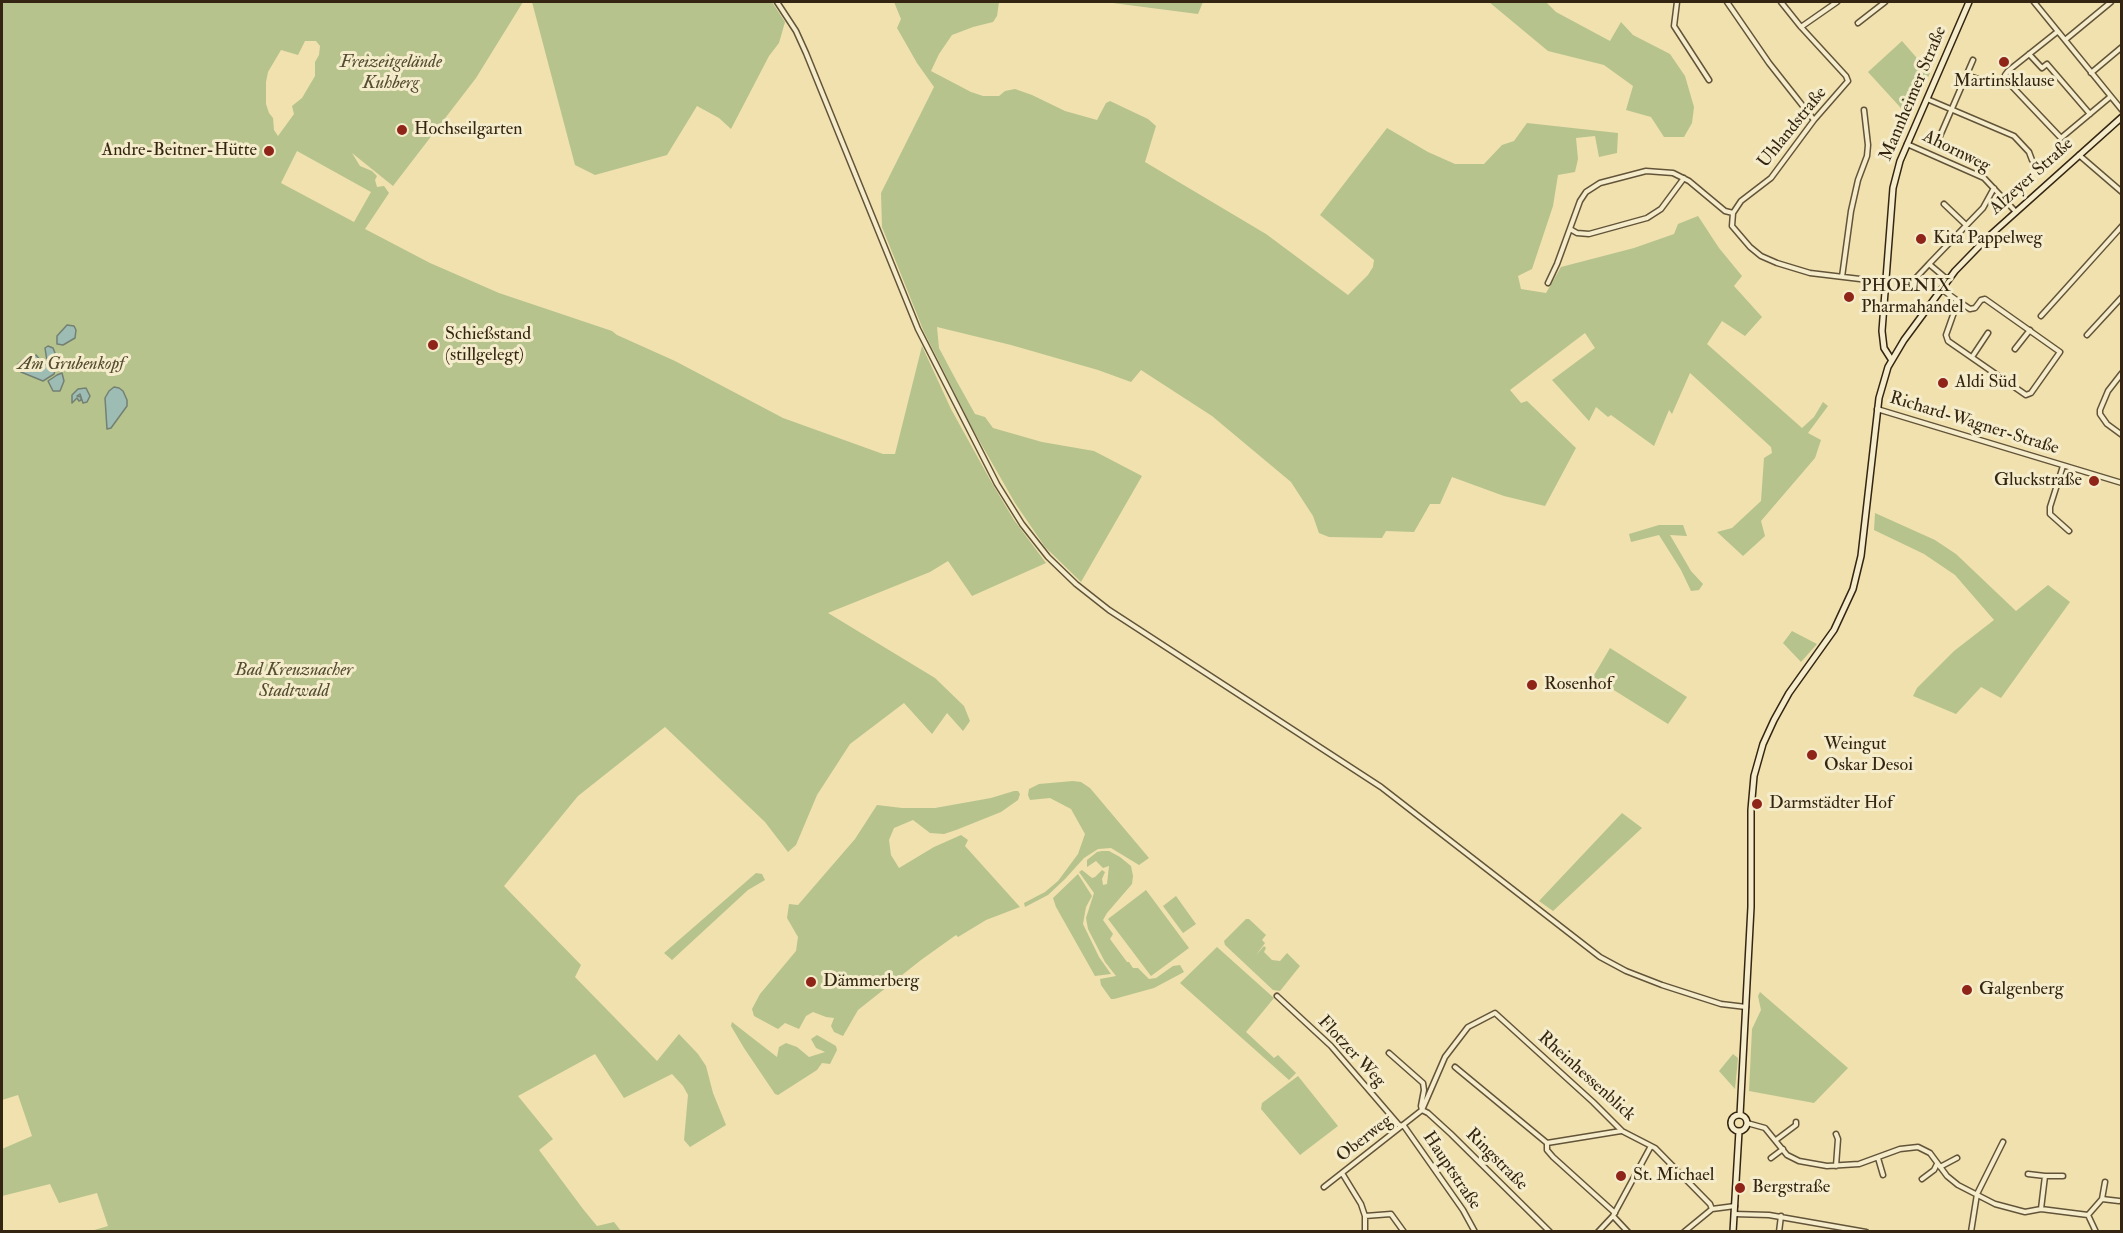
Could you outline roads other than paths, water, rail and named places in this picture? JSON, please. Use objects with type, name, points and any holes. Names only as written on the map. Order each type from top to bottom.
[{"type":"main road","name":"Mannheimer Straße","points":[[1883,343],[1892,195],[1900,161],[1969,2]]},
{"type":"main road","name":"Alzeyer Straße","points":[[1740,1115],[1751,907],[1751,810],[1756,768],[1763,744],[1774,720],[1834,630],[1853,589],[1861,556],[1877,409],[1883,379],[1892,359],[1948,280],[1978,247],[2121,117]]},
{"type":"main road","points":[[1883,343],[1890,351],[1898,350]]},
{"type":"main road","points":[[1883,343],[1885,352],[1892,359]]},
{"type":"main road","points":[[1740,1115],[1745,1117],[1748,1123],[1739,1131],[1734,1129],[1731,1122],[1734,1117],[1740,1115]]},
{"type":"main road","points":[[1733,1232],[1739,1131]]},
{"type":"street","points":[[777,2],[796,31],[806,53],[918,329],[997,484],[1022,524],[1048,556],[1076,584],[1109,610],[1381,787],[1600,957],[1626,971],[1662,985],[1721,1004],[1746,1007]]},
{"type":"street","points":[[1677,2],[1674,26],[1709,80]]},
{"type":"street","points":[[1727,2],[1769,63],[1814,120]]},
{"type":"street","points":[[1781,2],[1801,27],[1837,2]]},
{"type":"street","points":[[1858,23],[1885,2]]},
{"type":"street","points":[[2034,2],[2121,110]]},
{"type":"street","points":[[2065,40],[2111,2]]},
{"type":"street","name":"Uhlandstraße","points":[[1733,213],[1741,201],[1771,178],[1814,120],[1848,81],[1801,27]]},
{"type":"street","points":[[2057,32],[2005,75],[2007,81],[2061,138],[2110,97]]},
{"type":"street","points":[[2091,73],[2121,47]]},
{"type":"street","points":[[2029,54],[2042,68],[2048,63],[2090,114]]},
{"type":"street","points":[[1937,142],[1973,60]]},
{"type":"street","points":[[1967,75],[1992,84]]},
{"type":"street","points":[[1926,99],[2014,136],[2029,152],[2032,160]]},
{"type":"street","points":[[1842,277],[1851,211],[1858,180],[1867,156],[1864,110]]},
{"type":"street","name":"Ahornweg","points":[[1907,144],[1984,178],[2016,212]]},
{"type":"street","points":[[2079,155],[2121,192]]},
{"type":"street","points":[[1548,283],[1583,196],[1600,183],[1646,171],[1665,172],[1684,178],[1697,186],[1725,211],[1733,213],[1731,222],[1735,231],[1761,256],[1810,273],[1885,282]]},
{"type":"street","points":[[1570,229],[1577,233],[1589,234],[1647,218],[1660,209],[1684,178]]},
{"type":"street","points":[[1916,279],[1983,208],[1994,188]]},
{"type":"street","points":[[1944,204],[1966,225]]},
{"type":"street","points":[[2041,316],[2121,226]]},
{"type":"street","points":[[1929,264],[1948,280]]},
{"type":"street","points":[[1941,289],[1973,309],[1985,298],[2060,352],[2029,395],[1946,338],[1958,301]]},
{"type":"street","points":[[2087,335],[2121,297]]},
{"type":"street","points":[[2014,349],[2030,330]]},
{"type":"street","points":[[1972,357],[1988,333]]},
{"type":"street","points":[[2121,373],[2108,391],[2100,410],[2107,424],[2121,435]]},
{"type":"street","name":"Richard-Wagner-Straße","points":[[1877,409],[2121,483]]},
{"type":"street","name":"Richard-Wagner-Straße","points":[[2063,466],[2050,507],[2050,514],[2069,531]]},
{"type":"street","name":"Flotzer Weg","points":[[1277,996],[1331,1046],[1399,1125],[1404,1126]]},
{"type":"street","name":"Oberweg","points":[[1324,1187],[1422,1110],[1445,1057],[1468,1027],[1495,1013]]},
{"type":"street","name":"Rheinhessenblick","points":[[1495,1013],[1622,1131],[1651,1146],[1710,1204],[1712,1209]]},
{"type":"street","points":[[1389,1053],[1423,1083],[1422,1110]]},
{"type":"street","points":[[1455,1066],[1547,1143],[1622,1131]]},
{"type":"street","name":"Ringstraße","points":[[1422,1110],[1451,1134],[1550,1232]]},
{"type":"street","points":[[1776,1140],[1796,1125],[1796,1122]]},
{"type":"street","points":[[1748,1123],[1765,1128],[1788,1155],[1799,1161],[1836,1166],[1859,1164],[1900,1149],[1918,1147],[1926,1150],[1947,1176],[1958,1185],[1995,1204],[2025,1212],[2041,1209],[2088,1215]]},
{"type":"street","name":"Hauptstraße","points":[[1404,1126],[1475,1232]]},
{"type":"street","points":[[1836,1134],[1838,1139],[1836,1166]]},
{"type":"street","points":[[1971,1232],[1977,1194],[2003,1142]]},
{"type":"street","points":[[1547,1143],[1547,1150],[1553,1157],[1614,1214],[1628,1232]]},
{"type":"street","points":[[1598,1232],[1614,1214],[1651,1146]]},
{"type":"street","points":[[1771,1158],[1783,1149]]},
{"type":"street","points":[[1878,1158],[1883,1175]]},
{"type":"street","points":[[1922,1179],[1938,1165],[1957,1158]]},
{"type":"street","points":[[1342,1173],[1357,1194],[1365,1216],[1365,1232]]},
{"type":"street","points":[[2028,1174],[2064,1176]]},
{"type":"street","points":[[2041,1209],[2046,1176]]},
{"type":"street","points":[[2088,1215],[2102,1199],[2105,1182]]},
{"type":"street","points":[[2102,1199],[2119,1201]]},
{"type":"street","points":[[1684,1232],[1712,1209],[1735,1206]]},
{"type":"street","points":[[1365,1216],[1391,1214],[1404,1232]]},
{"type":"street","points":[[1734,1214],[1781,1216],[1866,1232]]},
{"type":"street","points":[[2088,1215],[2096,1232]]},
{"type":"street","points":[[1779,1232],[1781,1216]]},
{"type":"water","points":[[67,325],[74,326],[75,338],[63,345],[57,344],[57,336]]},
{"type":"water","points":[[48,346],[53,348],[55,353],[54,374],[43,381],[21,372],[18,364],[28,355],[32,358],[36,355],[41,361],[47,361],[45,348]]},
{"type":"water","points":[[62,373],[64,381],[60,391],[53,391],[48,381]]},
{"type":"water","points":[[114,387],[123,391],[127,406],[111,428],[107,429],[105,398]]},
{"type":"water","points":[[86,388],[90,396],[87,402],[83,403],[81,397],[81,400],[77,398],[72,403],[72,395],[78,389]]},
{"type":"place","name":"Martinsklause","points":[[2004,62]]},
{"type":"place","name":"Hochseilgarten","points":[[402,130]]},
{"type":"place","name":"Andre-Beitner-Hütte","points":[[269,151]]},
{"type":"place","name":"Kita Pappelweg","points":[[1921,239]]},
{"type":"place","name":"PHOENIX Pharmahandel","points":[[1849,297]]},
{"type":"place","name":"Schießstand (stillgelegt)","points":[[433,345]]},
{"type":"place","name":"Aldi Süd","points":[[1943,383]]},
{"type":"place","name":"Gluckstraße","points":[[2094,481]]},
{"type":"place","name":"Rosenhof","points":[[1532,685]]},
{"type":"place","name":"Weingut Oskar Desoi","points":[[1812,755]]},
{"type":"place","name":"Darmstädter Hof","points":[[1757,804]]},
{"type":"place","name":"Dämmerberg","points":[[811,982]]},
{"type":"place","name":"Galgenberg","points":[[1967,990]]},
{"type":"place","name":"St. Michael","points":[[1621,1176]]},
{"type":"place","name":"Bergstraße","points":[[1740,1188]]},
{"type":"park label","name":"Freizeitgelände Kuhberg","points":[[391,73]]},
{"type":"park label","name":"Am Grubenkopf","points":[[71,365]]},
{"type":"park label","name":"Bad Kreuznacher Stadtwald","points":[[294,681]]}]
